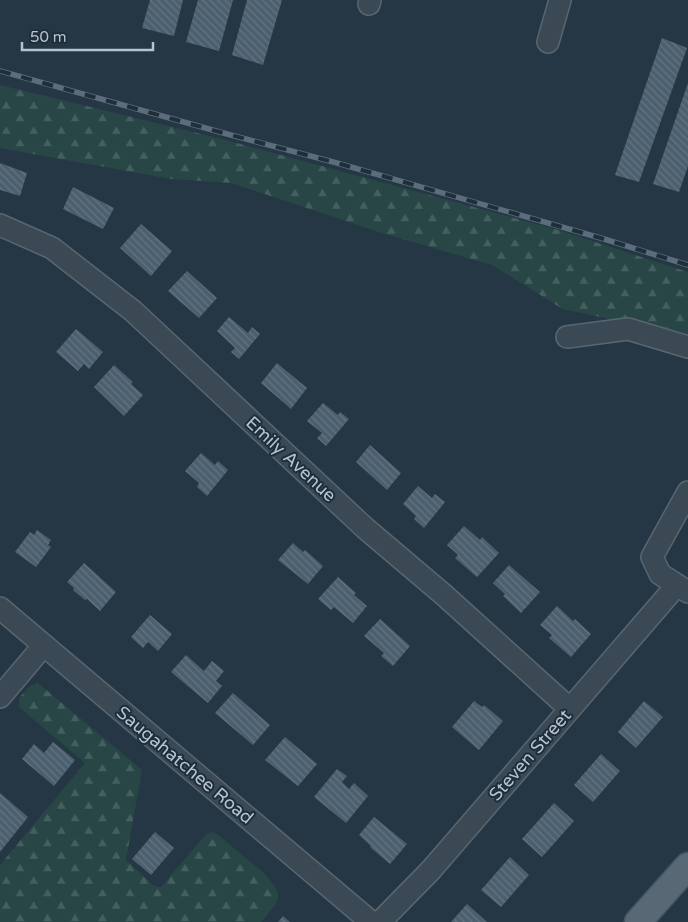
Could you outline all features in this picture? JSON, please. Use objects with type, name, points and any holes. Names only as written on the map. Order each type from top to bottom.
[{"type":"main road","points":[[638,922],[688,866]]},
{"type":"street","points":[[548,42],[560,0]]},
{"type":"street","name":"Emily Avenue","points":[[0,225],[52,248],[133,311],[365,528],[444,595],[570,709]]},
{"type":"street","points":[[568,337],[628,329],[688,347]]},
{"type":"street","points":[[682,588],[660,574],[652,556],[688,492]]},
{"type":"street","name":"Steven Street","points":[[380,922],[430,870],[570,709],[682,588]]},
{"type":"street","name":"Saugahatchee Road","points":[[0,608],[371,922]]},
{"type":"street","points":[[0,697],[44,645]]},
{"type":"green space","points":[[0,85],[222,139],[555,229],[688,272],[688,340],[615,320],[562,309],[492,265],[385,234],[231,183],[171,179],[0,148]]},
{"type":"green space","points":[[38,683],[142,770],[126,860],[153,885],[161,887],[202,839],[207,834],[213,832],[265,874],[276,888],[278,896],[276,904],[261,922],[0,922],[0,865],[85,763],[19,707],[19,698],[30,686]]},
{"type":"building","points":[[150,0],[183,0],[174,36],[142,28]]},
{"type":"building","points":[[198,0],[233,0],[219,51],[186,42]]},
{"type":"building","points":[[247,0],[282,0],[263,65],[232,55]]},
{"type":"building","points":[[662,38],[687,48],[639,182],[615,175]]},
{"type":"building","points":[[688,83],[688,166],[679,192],[653,184]]},
{"type":"building","points":[[0,163],[27,173],[20,196],[0,190]]},
{"type":"building","points":[[73,187],[114,208],[103,229],[63,209]]},
{"type":"building","points":[[141,224],[172,251],[151,276],[120,248]]},
{"type":"building","points":[[187,271],[217,298],[199,318],[168,291]]},
{"type":"building","points":[[229,317],[248,333],[252,327],[260,334],[239,359],[231,352],[235,348],[217,331]]},
{"type":"building","points":[[76,329],[103,352],[89,369],[84,364],[78,371],[56,352]]},
{"type":"building","points":[[277,363],[307,388],[291,409],[261,383]]},
{"type":"building","points":[[114,365],[133,382],[131,384],[143,395],[124,416],[94,387]]},
{"type":"building","points":[[323,403],[338,415],[340,412],[349,419],[326,446],[317,438],[322,433],[307,421]]},
{"type":"building","points":[[370,445],[401,473],[387,490],[356,462]]},
{"type":"building","points":[[201,453],[215,465],[218,461],[228,470],[207,496],[197,487],[199,483],[185,471]]},
{"type":"building","points":[[418,486],[432,498],[435,494],[445,502],[424,528],[414,519],[416,516],[403,504]]},
{"type":"building","points":[[464,526],[480,540],[482,537],[499,553],[477,577],[455,558],[458,555],[447,545]]},
{"type":"building","points":[[37,530],[51,540],[48,545],[51,547],[36,567],[15,552],[30,532],[34,535]]},
{"type":"building","points":[[293,543],[303,552],[305,550],[323,566],[308,584],[278,560]]},
{"type":"building","points":[[84,563],[116,592],[100,611],[73,590],[74,588],[67,582]]},
{"type":"building","points":[[509,565],[540,592],[521,613],[503,596],[505,594],[493,583]]},
{"type":"building","points":[[338,577],[367,606],[353,623],[334,607],[331,610],[318,599]]},
{"type":"building","points":[[557,606],[591,634],[571,657],[549,638],[552,635],[540,625]]},
{"type":"building","points":[[150,615],[172,634],[158,651],[148,642],[143,648],[131,637]]},
{"type":"building","points":[[380,619],[410,646],[393,666],[381,656],[384,653],[364,636]]},
{"type":"building","points":[[186,655],[204,671],[212,661],[224,671],[216,681],[222,686],[208,703],[171,672]]},
{"type":"building","points":[[233,693],[270,725],[253,745],[215,713]]},
{"type":"building","points":[[474,701],[482,707],[484,705],[503,721],[479,750],[452,727]]},
{"type":"building","points":[[644,701],[663,717],[636,748],[618,732]]},
{"type":"building","points":[[285,737],[317,764],[298,786],[265,760]]},
{"type":"building","points":[[53,742],[75,760],[54,786],[22,759],[34,744],[44,753]]},
{"type":"building","points":[[601,754],[620,771],[593,802],[574,785]]},
{"type":"building","points":[[337,769],[347,776],[342,782],[349,789],[354,783],[368,796],[346,823],[314,797]]},
{"type":"building","points":[[0,793],[28,817],[0,852]]},
{"type":"building","points":[[554,803],[574,821],[542,857],[522,839]]},
{"type":"building","points":[[374,817],[407,844],[390,864],[359,835]]},
{"type":"building","points":[[155,832],[174,848],[151,875],[132,859]]},
{"type":"building","points":[[510,857],[529,875],[501,907],[481,890]]},
{"type":"building","points":[[467,904],[487,922],[451,922]]},
{"type":"building","points":[[283,916],[290,922],[278,922]]},
{"type":"railway","points":[[0,71],[337,163],[604,239],[688,265]]}]
